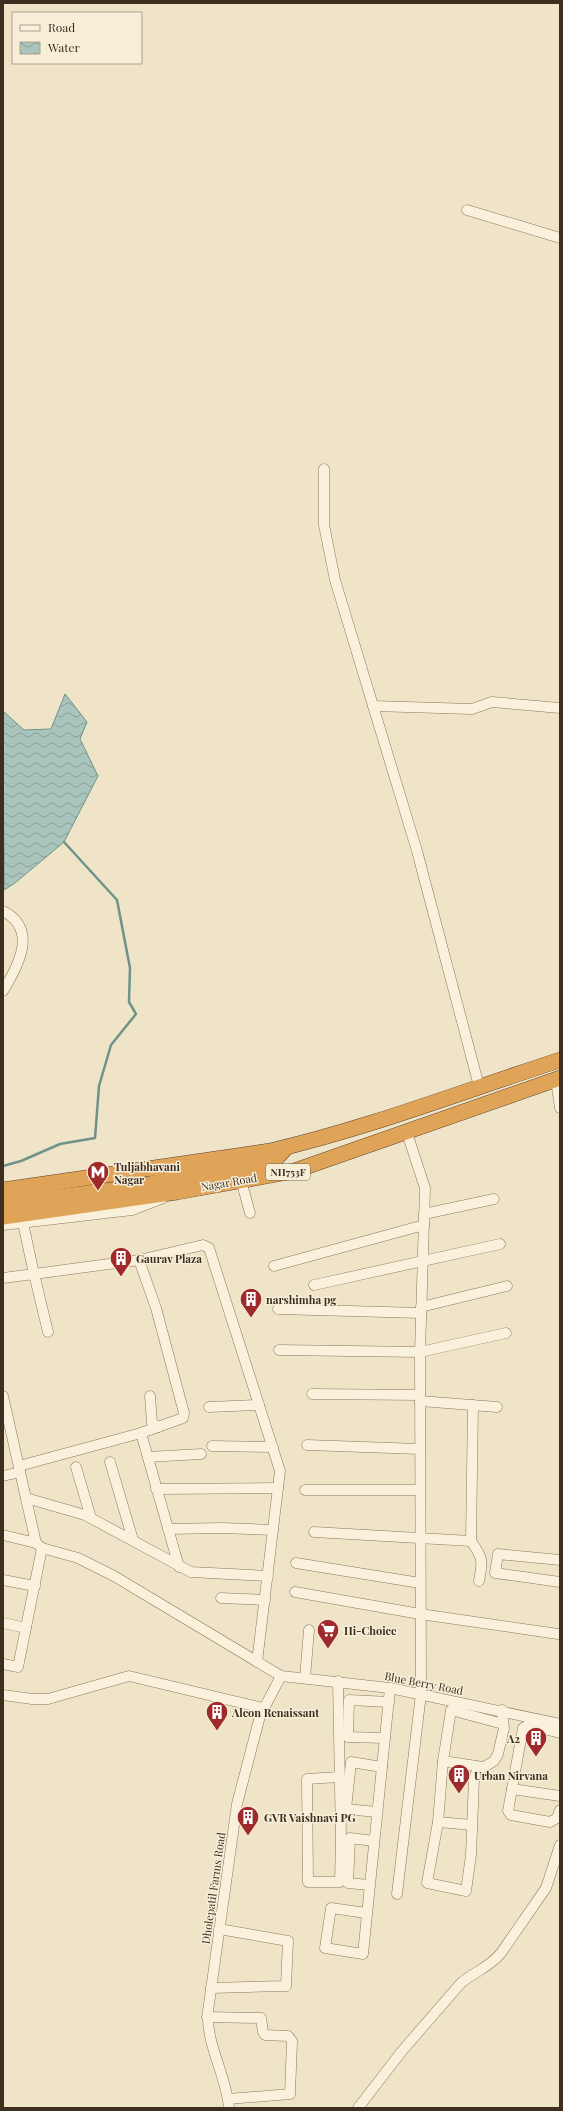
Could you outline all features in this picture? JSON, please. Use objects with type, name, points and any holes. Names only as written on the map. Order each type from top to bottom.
[{"type":"highway","name":"NH753F","points":[[3,1190],[290,1146],[350,1130],[560,1060]]},
{"type":"highway","name":"Nagar Road","points":[[3,1217],[177,1192],[303,1168],[406,1130],[558,1079]]},
{"type":"highway","points":[[3,1204],[143,1186],[165,1180],[273,1162],[290,1146],[303,1168]]},
{"type":"street","points":[[467,210],[560,238]]},
{"type":"street","points":[[324,469],[324,525],[333,574],[417,851],[479,1086]]},
{"type":"street","points":[[373,706],[472,709],[492,702],[560,708]]},
{"type":"street","points":[[3,911],[13,916],[20,924],[23,935],[23,948],[18,964],[3,991]]},
{"type":"street","points":[[558,1079],[560,1108]]},
{"type":"street","points":[[397,1894],[421,1694],[420,1352],[425,1188],[406,1130]]},
{"type":"street","points":[[242,1180],[250,1213]]},
{"type":"street","points":[[3,1226],[132,1210],[177,1192]]},
{"type":"street","points":[[424,1214],[494,1200]]},
{"type":"street","points":[[23,1223],[48,1332]]},
{"type":"street","points":[[274,1266],[424,1225]]},
{"type":"street","points":[[314,1285],[500,1244]]},
{"type":"street","points":[[3,1278],[139,1260],[203,1245],[209,1248],[280,1471],[257,1662]]},
{"type":"street","points":[[3,1476],[19,1469],[181,1420],[184,1413],[156,1308],[139,1260]]},
{"type":"street","points":[[278,1309],[421,1310],[507,1286]]},
{"type":"street","points":[[279,1350],[420,1352],[506,1333]]},
{"type":"street","points":[[312,1394],[420,1398],[497,1407]]},
{"type":"street","points":[[3,1396],[19,1469],[39,1546],[35,1586],[18,1667],[3,1664]]},
{"type":"street","points":[[150,1396],[152,1422],[159,1427]]},
{"type":"street","points":[[209,1407],[259,1405]]},
{"type":"street","points":[[474,1405],[471,1541],[480,1554],[483,1563],[479,1581]]},
{"type":"street","points":[[141,1433],[179,1567]]},
{"type":"street","points":[[307,1445],[420,1449]]},
{"type":"street","points":[[212,1446],[273,1447]]},
{"type":"street","points":[[148,1457],[201,1454]]},
{"type":"street","points":[[110,1462],[133,1540]]},
{"type":"street","points":[[76,1468],[91,1518]]},
{"type":"street","points":[[156,1489],[278,1488]]},
{"type":"street","points":[[305,1490],[420,1490]]},
{"type":"street","points":[[26,1498],[91,1518],[133,1540],[179,1567],[197,1574],[268,1576]]},
{"type":"street","points":[[168,1530],[221,1528],[273,1530]]},
{"type":"street","points":[[314,1532],[471,1541]]},
{"type":"street","points":[[3,1535],[78,1558],[114,1576],[281,1676]]},
{"type":"street","points":[[560,1560],[498,1554],[495,1573],[560,1582]]},
{"type":"street","points":[[296,1563],[420,1583]]},
{"type":"street","points":[[3,1580],[35,1586]]},
{"type":"street","points":[[295,1592],[420,1614],[558,1634]]},
{"type":"street","points":[[221,1598],[265,1600]]},
{"type":"street","points":[[3,1623],[26,1628]]},
{"type":"street","points":[[305,1678],[309,1630]]},
{"type":"street","points":[[3,1695],[32,1700],[48,1699],[128,1676],[264,1708]]},
{"type":"street","name":"Blue Berry Road","points":[[281,1676],[338,1681],[390,1688],[505,1711],[560,1724]]},
{"type":"street","name":"Dholepatil Farms Road","points":[[228,2103],[225,2082],[211,2044],[207,2017],[237,1804],[264,1708],[281,1676]]},
{"type":"street","points":[[338,1681],[339,1777],[340,1882],[308,1882],[308,1779],[339,1777]]},
{"type":"street","points":[[366,1913],[331,1908],[325,1948],[363,1954],[390,1688]]},
{"type":"street","points":[[385,1738],[348,1737],[349,1700],[389,1702]]},
{"type":"street","points":[[503,1724],[451,1710],[443,1761],[438,1822],[427,1883],[466,1891],[471,1855],[474,1779],[477,1771],[496,1758],[504,1728],[503,1724],[505,1711]]},
{"type":"street","points":[[560,1732],[528,1725],[524,1726],[508,1811],[511,1815],[550,1822],[557,1818],[560,1810]]},
{"type":"street","points":[[443,1761],[483,1767]]},
{"type":"street","points":[[377,1812],[346,1809],[351,1762],[382,1767]]},
{"type":"street","points":[[512,1789],[560,1796]]},
{"type":"street","points":[[438,1822],[472,1825]]},
{"type":"street","points":[[369,1885],[348,1883],[350,1838],[374,1841]]},
{"type":"street","points":[[358,2108],[402,2052],[461,1983],[472,1974],[494,1961],[501,1953],[546,1888],[560,1845]]},
{"type":"street","points":[[211,1988],[286,1986],[288,1941],[219,1929]]},
{"type":"street","points":[[207,2017],[261,2018],[263,2032],[265,2035],[288,2036],[292,2041],[290,2094],[228,2103]]},
{"type":"water","points":[[65,694],[87,722],[80,739],[98,776],[64,842],[15,883],[4,890],[3,711],[24,730],[51,729]]},
{"type":"waterway","points":[[3,1166],[21,1161],[60,1144],[95,1138],[99,1086],[111,1045],[136,1014],[129,1002],[130,968],[117,900],[64,842]]},
{"type":"place","name":"Tuljabhavani Nagar","points":[[98,1192]]},
{"type":"place","name":"Gaurav Plaza","points":[[121,1278]]},
{"type":"place","name":"narshimha pg","points":[[251,1318]]},
{"type":"place","name":"Hi-Choice","points":[[328,1650]]},
{"type":"place","name":"Alcon Renaissant","points":[[217,1732]]},
{"type":"place","name":"A2","points":[[536,1758]]},
{"type":"place","name":"Urban Nirvana","points":[[459,1794]]},
{"type":"place","name":"GVR Vaishnavi PG","points":[[248,1836]]}]
